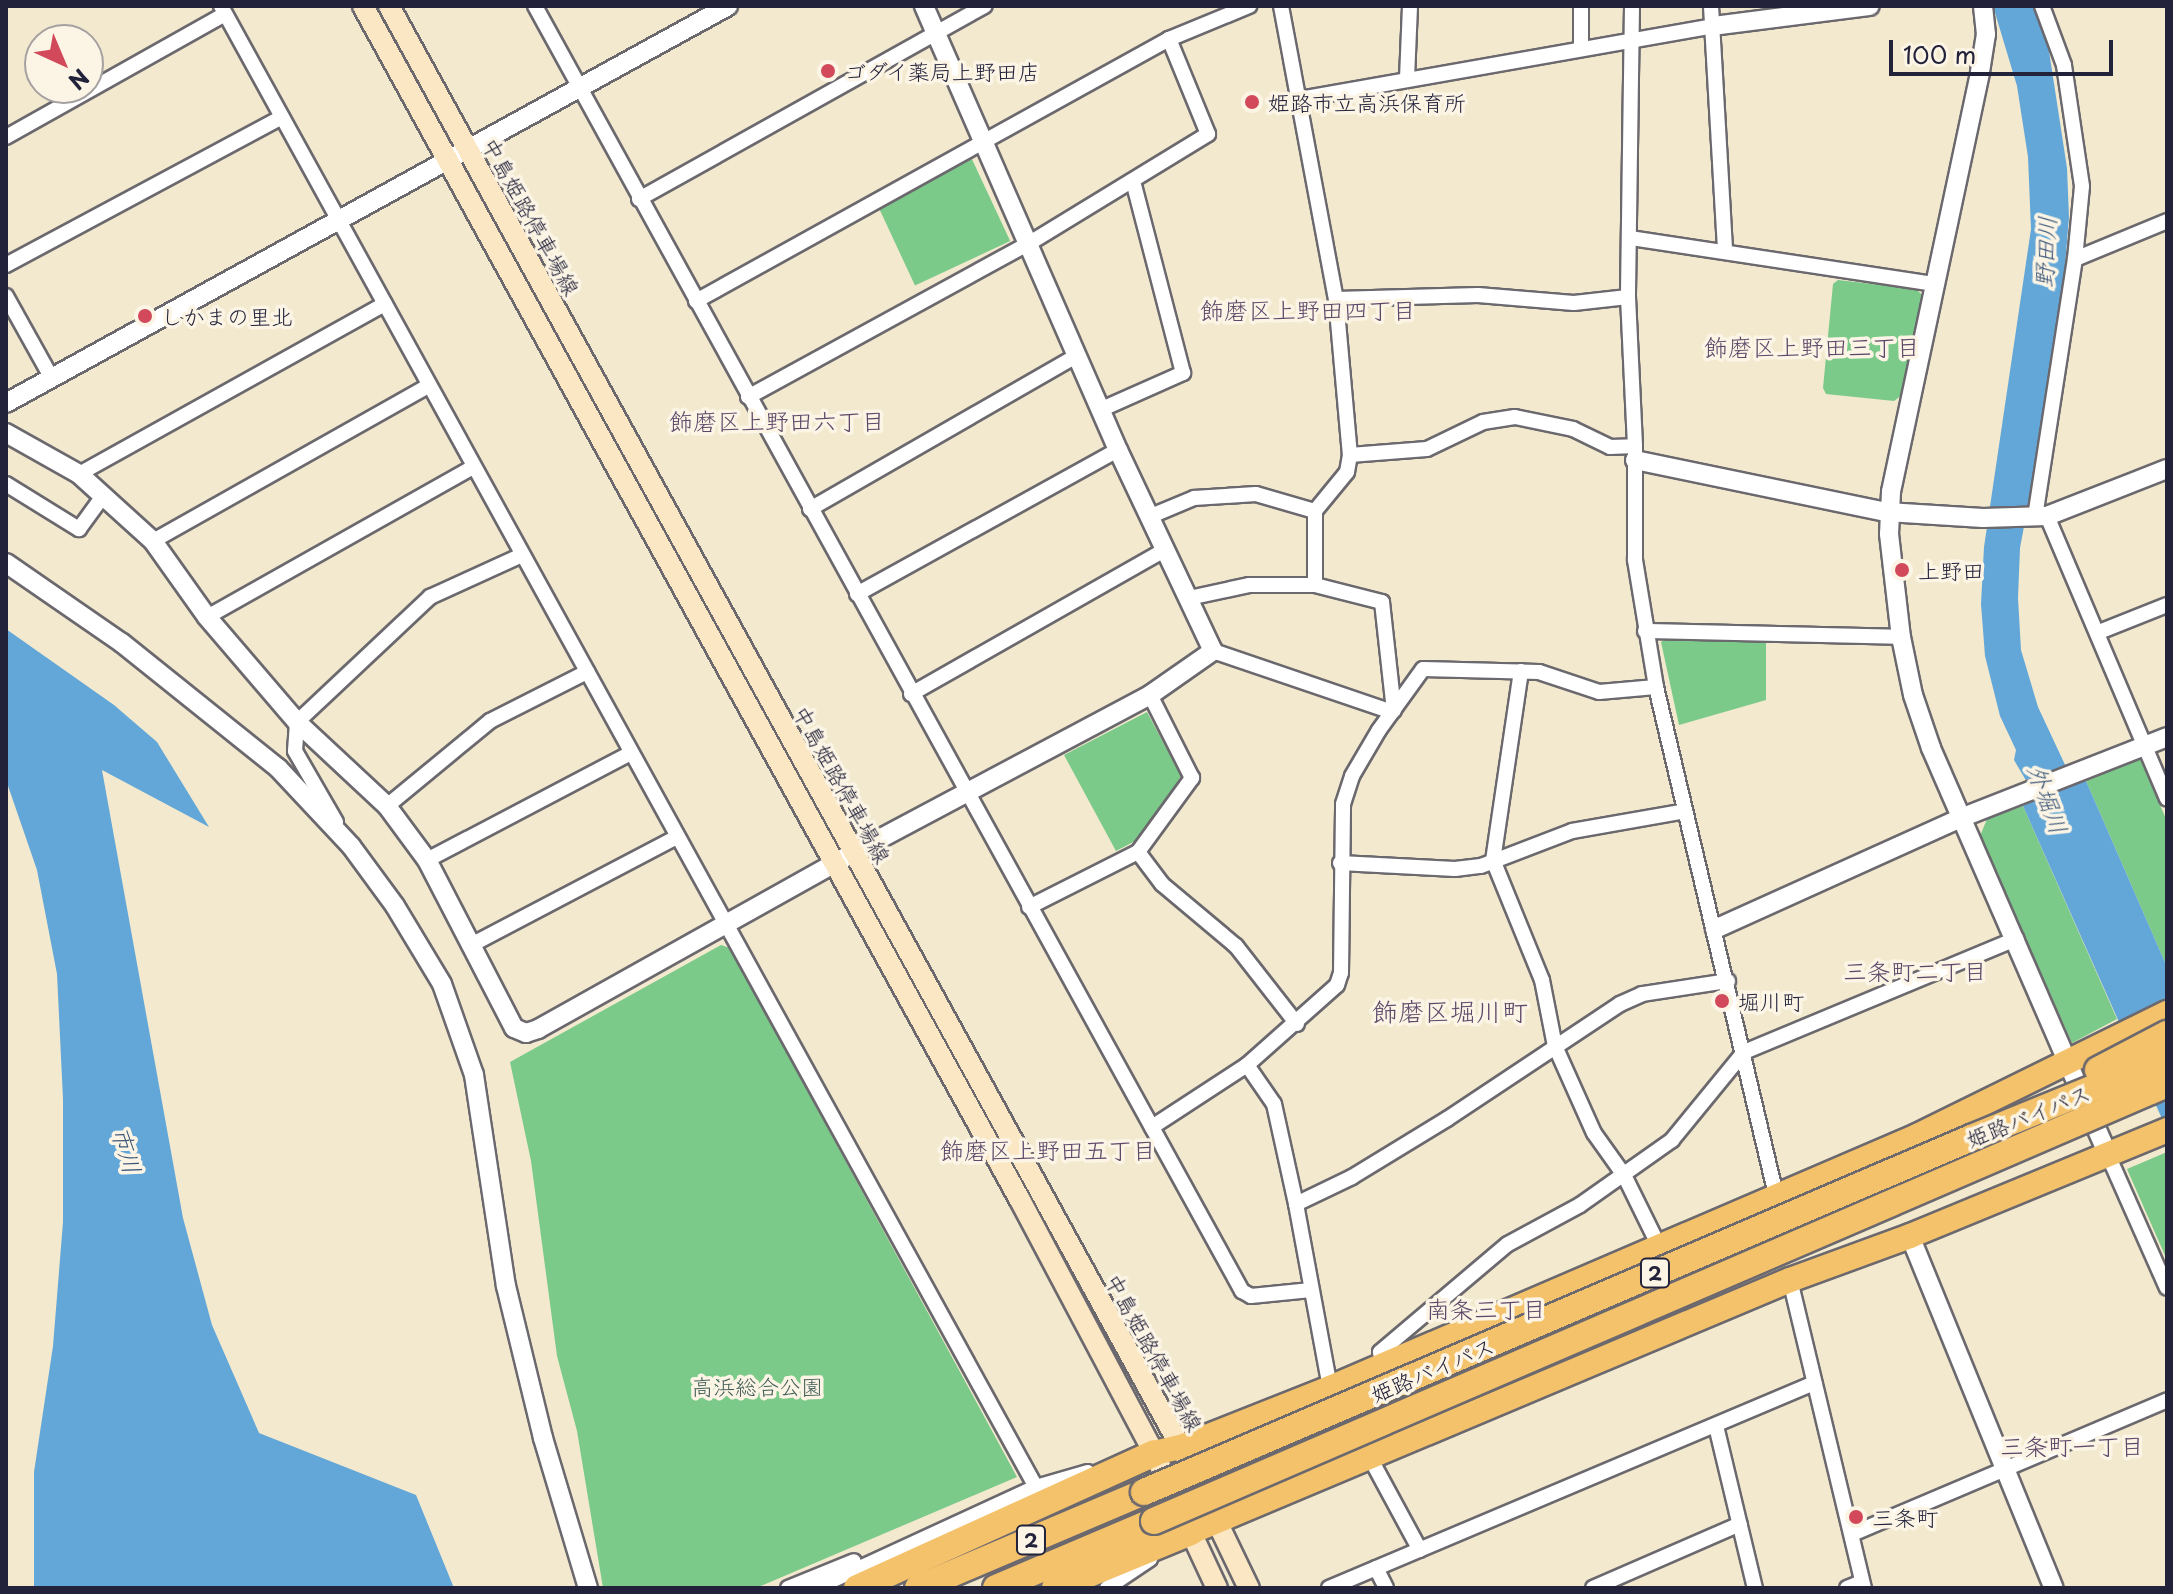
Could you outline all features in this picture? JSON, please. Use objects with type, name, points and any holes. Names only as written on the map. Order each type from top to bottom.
[{"type":"highway","points":[[857,1588],[1154,1453],[1181,1447],[1330,1388],[1917,1136],[2167,1013]]},
{"type":"highway","points":[[1971,1138],[2167,1034]]},
{"type":"highway","name":"姫路バイパス","points":[[918,1588],[1971,1138],[2167,1058]]},
{"type":"highway","name":"姫路バイパス","points":[[996,1588],[2167,1084]]},
{"type":"highway","points":[[2075,1123],[2119,1121],[2167,1103]]},
{"type":"highway","points":[[1055,1588],[1368,1454],[1790,1280],[1910,1236],[2167,1130]]},
{"type":"main road","points":[[363,6],[833,867],[1020,1200],[1154,1453],[1217,1588]]},
{"type":"main road","name":"中島姫路停車場線","points":[[389,6],[1181,1447],[1249,1588]]},
{"type":"street","points":[[535,6],[965,794],[1242,1291],[1251,1296],[1311,1290]]},
{"type":"street","points":[[6,403],[728,6]]},
{"type":"street","points":[[924,6],[981,143],[1118,450],[1213,651],[1393,711]]},
{"type":"street","points":[[639,199],[985,6]]},
{"type":"street","points":[[696,301],[1169,39],[1249,6]]},
{"type":"street","points":[[1281,6],[1336,299],[1350,455],[1347,472],[1315,511],[1315,585]]},
{"type":"street","points":[[1407,78],[1410,6]]},
{"type":"street","points":[[1581,6],[1581,48]]},
{"type":"street","points":[[1632,6],[1628,297],[1635,453],[1635,560],[1656,687],[1728,981],[1776,1195]]},
{"type":"street","points":[[1711,6],[1725,250]]},
{"type":"street","points":[[1300,99],[1713,26],[1870,6]]},
{"type":"street","points":[[1983,6],[1986,34],[1980,73],[1887,512],[1901,637],[1913,695],[1931,748],[2016,939],[2081,1057],[2108,1155],[2167,1288]]},
{"type":"street","points":[[2042,6],[2064,65],[2082,186],[2041,516],[2099,632],[2167,799]]},
{"type":"street","points":[[6,137],[223,10],[1036,1487]]},
{"type":"street","points":[[748,397],[1028,244],[1208,134],[1169,39]]},
{"type":"street","points":[[6,265],[282,117]]},
{"type":"street","points":[[1102,409],[1183,373],[1133,181]]},
{"type":"street","points":[[2075,259],[2167,221]]},
{"type":"street","points":[[1630,238],[1935,284]]},
{"type":"street","points":[[1336,299],[1478,295],[1574,303],[1628,297]]},
{"type":"street","points":[[6,296],[51,377]]},
{"type":"street","points":[[79,474],[385,304]]},
{"type":"street","points":[[810,509],[1078,355]]},
{"type":"street","points":[[153,541],[428,386]]},
{"type":"street","points":[[1350,455],[1427,449],[1483,422],[1515,417],[1573,429],[1610,447],[1887,512],[1983,518],[2041,516],[2167,469]]},
{"type":"street","points":[[6,433],[79,474],[153,541],[207,617],[297,722],[387,806],[427,860],[514,1028],[526,1033],[833,867],[853,853],[1150,695],[1213,651]]},
{"type":"street","points":[[857,594],[1118,450]]},
{"type":"street","points":[[207,617],[473,467]]},
{"type":"street","points":[[6,484],[79,529],[103,496]]},
{"type":"street","points":[[1151,516],[1194,498],[1256,494],[1315,511]]},
{"type":"street","points":[[911,694],[1166,549]]},
{"type":"street","points":[[522,555],[430,597],[297,722],[295,751],[351,846],[395,906],[442,984],[474,1075],[506,1286],[543,1438],[588,1588]]},
{"type":"street","points":[[6,563],[122,643],[278,768],[351,846]]},
{"type":"street","points":[[1189,598],[1249,585],[1315,585],[1382,602],[1393,711]]},
{"type":"street","points":[[2099,632],[2167,605]]},
{"type":"street","points":[[1645,631],[1901,637]]},
{"type":"street","points":[[1152,1127],[1247,1065],[1297,1024],[1337,985],[1341,973],[1343,804],[1352,776],[1423,669],[1539,672],[1599,692],[1656,687]]},
{"type":"street","points":[[1521,671],[1493,860],[1542,980],[1555,1046],[1594,1133],[1624,1175],[1659,1246]]},
{"type":"street","points":[[387,806],[490,721],[587,672]]},
{"type":"street","points":[[1029,907],[1138,852],[1192,778],[1150,695]]},
{"type":"street","points":[[1715,929],[1801,887],[1963,817],[2167,737]]},
{"type":"street","points":[[427,860],[631,753]]},
{"type":"street","points":[[1340,863],[1455,869],[1493,860],[1572,831],[1685,811]]},
{"type":"street","points":[[473,944],[677,837]]},
{"type":"street","points":[[1138,852],[1162,884],[1236,946],[1297,1024]]},
{"type":"street","points":[[1383,1365],[1380,1352],[1508,1244],[1580,1205],[1672,1140],[1744,1052],[2016,939]]},
{"type":"street","points":[[1296,1204],[1352,1177],[1620,1004],[1642,994],[1728,981]]},
{"type":"street","points":[[1247,1065],[1274,1104],[1330,1388]]},
{"type":"street","points":[[1910,1236],[2054,1588]]},
{"type":"street","points":[[1790,1280],[1863,1585],[1847,1588]]},
{"type":"street","points":[[1329,1588],[1814,1383]]},
{"type":"street","points":[[1852,1534],[2167,1400]]},
{"type":"street","points":[[1716,1426],[1755,1588]]},
{"type":"street","points":[[816,1588],[1036,1487],[1154,1453]]},
{"type":"street","points":[[1368,1454],[1420,1550]]},
{"type":"street","points":[[788,1588],[928,1531],[963,1523]]},
{"type":"street","points":[[1593,1588],[1740,1524]]},
{"type":"street","points":[[1107,1588],[1191,1532]]},
{"type":"street","points":[[1376,1568],[1386,1588]]},
{"type":"green space","points":[[970,155],[1010,241],[915,285],[875,199]]},
{"type":"green space","points":[[1838,280],[1916,289],[1922,295],[1902,395],[1894,401],[1826,394],[1823,388],[1833,284]]},
{"type":"green space","points":[[1669,637],[1766,641],[1766,700],[1679,725],[1661,642]]},
{"type":"green space","points":[[1147,712],[1181,776],[1143,837],[1116,851],[1064,755]]},
{"type":"green space","points":[[2140,759],[2167,821],[2167,967],[2086,781]]},
{"type":"green space","points":[[2023,806],[2117,1019],[2072,1043],[1980,836],[1987,819]]},
{"type":"green space","name":"高浜総合公園","points":[[721,945],[730,948],[1017,1477],[756,1588],[603,1588],[577,1431],[557,1356],[531,1161],[510,1062]]},
{"type":"green space","points":[[2167,1152],[2167,1260],[2127,1169]]},
{"type":"water","points":[[1993,6],[2034,6],[2049,51],[2067,168],[2069,217],[2059,339],[2020,548],[2018,598],[2021,650],[2038,707],[2074,784],[2086,781],[2167,967],[2167,1130],[2023,806],[2037,799],[2014,760],[2016,750],[2000,716],[1985,656],[1981,604],[1984,547],[2031,229],[2028,157],[2017,86]]},
{"type":"water","name":"市川","points":[[6,629],[114,705],[157,742],[209,827],[102,770],[183,1218],[212,1325],[259,1433],[416,1495],[454,1588],[34,1588],[34,1472],[53,1346],[63,1222],[63,1099],[57,974],[37,870],[6,780]]},
{"type":"place","name":"ゴダイ薬局上野田店","points":[[828,71]]},
{"type":"place","name":"姫路市立高浜保育所","points":[[1252,102]]},
{"type":"place","name":"しかまの里北","points":[[145,316]]},
{"type":"place","name":"上野田","points":[[1902,570]]},
{"type":"place","name":"堀川町","points":[[1722,1001]]},
{"type":"place","name":"三条町","points":[[1856,1517]]},
{"type":"district","name":"飾磨区上野田四丁目","points":[[1308,310]]},
{"type":"district","name":"飾磨区上野田三丁目","points":[[1812,347]]},
{"type":"district","name":"飾磨区上野田六丁目","points":[[777,421]]},
{"type":"district","name":"三条町二丁目","points":[[1915,971]]},
{"type":"district","name":"飾磨区堀川町","points":[[1450,1011]]},
{"type":"district","name":"飾磨区上野田五丁目","points":[[1048,1150]]},
{"type":"district","name":"南条三丁目","points":[[1486,1309]]},
{"type":"district","name":"三条町一丁目","points":[[2072,1446]]},
{"type":"water label","name":"野田川","points":[[2045,252]]},
{"type":"water label","name":"外堀川","points":[[2048,799]]}]
